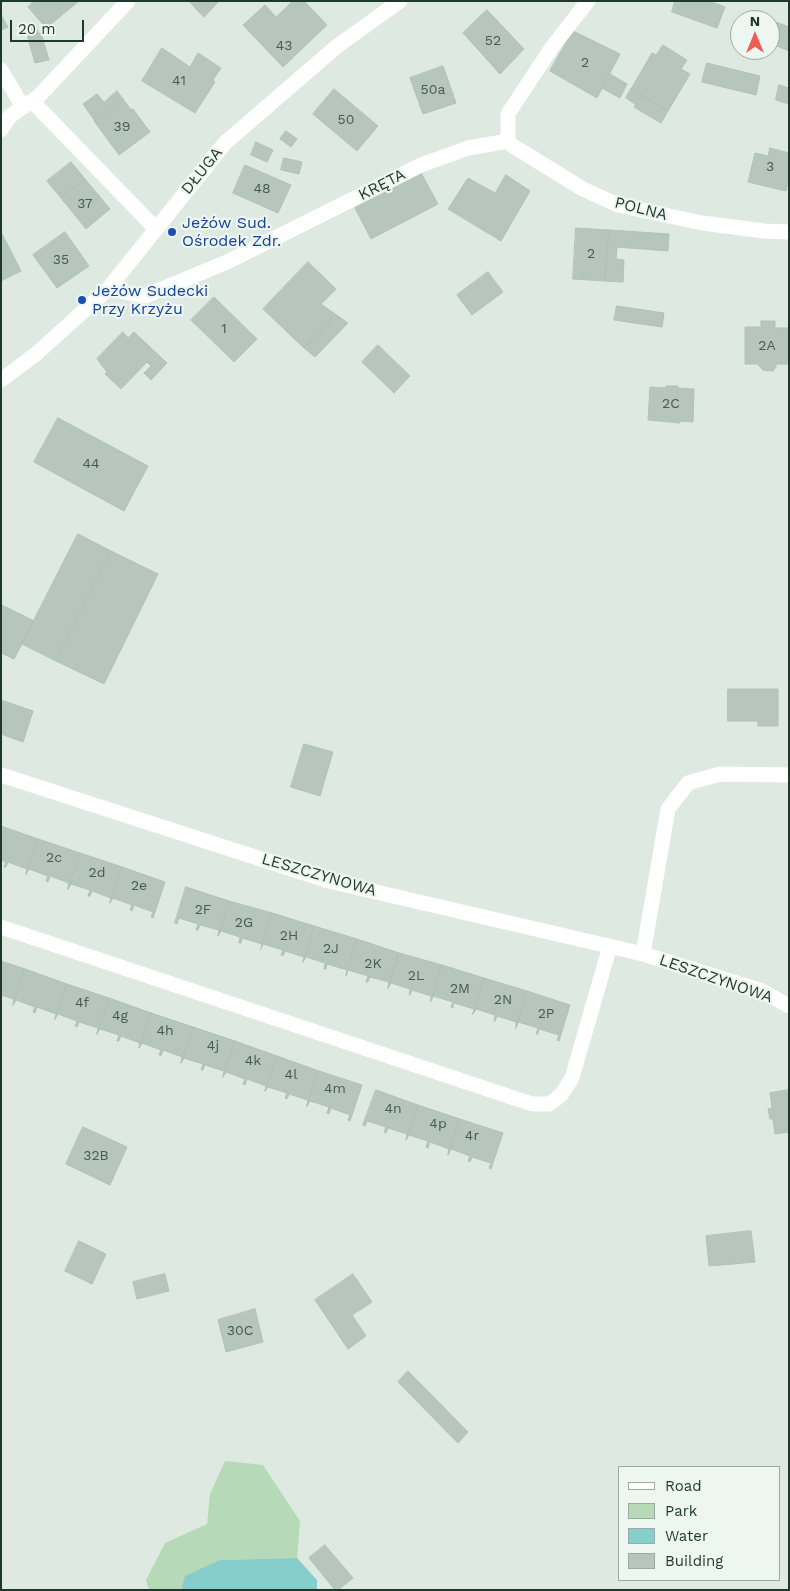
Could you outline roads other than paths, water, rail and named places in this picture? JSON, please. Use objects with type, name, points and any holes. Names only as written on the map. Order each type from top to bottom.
[{"type":"street","points":[[1,130],[10,116],[38,97],[128,1]]},
{"type":"street","name":"DŁUGA","points":[[1,380],[36,354],[108,289],[225,143],[336,47],[400,1]]},
{"type":"street","points":[[508,142],[508,114],[552,47],[588,1]]},
{"type":"street","points":[[1,70],[28,104],[75,144],[156,229]]},
{"type":"street","name":"POLNA","points":[[508,142],[583,189],[618,204],[702,223],[764,231],[789,232]]},
{"type":"street","name":"KRĘTA","points":[[108,289],[145,296],[227,262],[421,165],[468,148],[508,142]]},
{"type":"street","name":"LESZCZYNOWA","points":[[643,954],[668,809],[688,783],[720,774],[789,775]]},
{"type":"street","name":"LESZCZYNOWA","points":[[1,775],[329,881],[643,954],[762,992],[789,1006]]},
{"type":"street","points":[[1,927],[532,1104],[549,1104],[561,1095],[572,1078],[610,946]]},
{"type":"water","points":[[297,1558],[317,1580],[317,1590],[181,1590],[185,1576],[220,1560]]},
{"type":"place","name":"Jeżów Sud. Ośrodek Zdr.","points":[[172,232]]},
{"type":"place","name":"Jeżów Sudecki Przy Krzyżu","points":[[82,300]]}]
